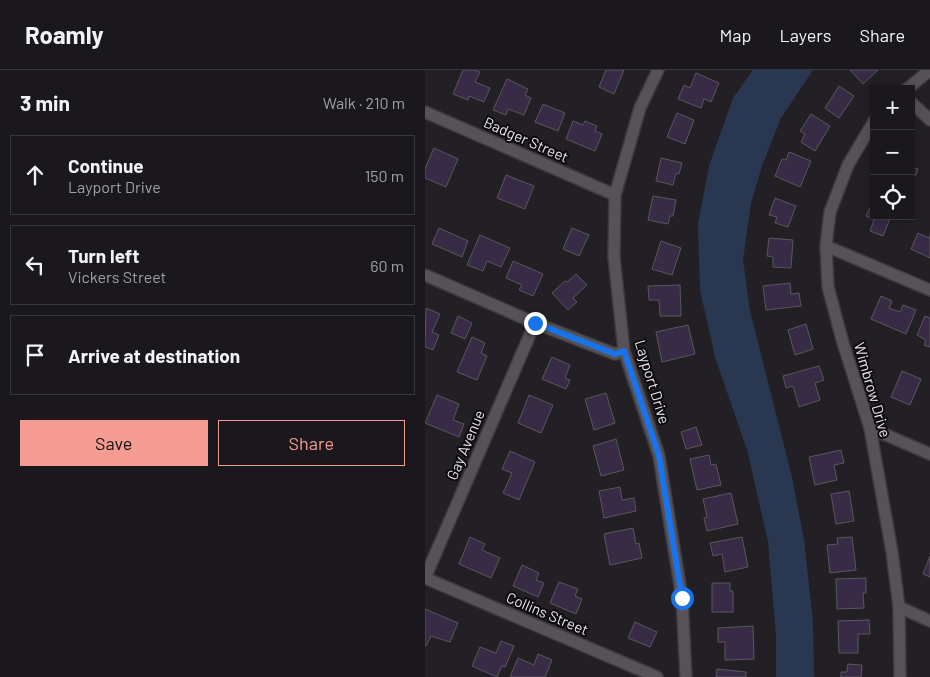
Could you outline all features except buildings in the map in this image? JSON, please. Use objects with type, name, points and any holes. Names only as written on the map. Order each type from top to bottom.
[{"type":"street","name":"Layport Drive","points":[[658,70],[640,108],[615,195],[614,257],[624,351],[659,456],[682,598],[686,677]]},
{"type":"street","points":[[912,85],[930,70]]},
{"type":"street","points":[[915,106],[930,120]]},
{"type":"street","name":"Badger Street","points":[[425,112],[615,195]]},
{"type":"street","name":"Wimbrow Drive","points":[[870,128],[848,165],[831,212],[827,246],[828,287],[843,343],[870,428],[892,552],[899,607],[900,677]]},
{"type":"street","points":[[827,246],[930,290]]},
{"type":"street","points":[[425,275],[535,323],[615,354],[624,351]]},
{"type":"street","name":"Gay Avenue","points":[[425,578],[535,323]]},
{"type":"street","points":[[870,428],[930,454]]},
{"type":"street","name":"Collins Street","points":[[425,578],[657,677]]},
{"type":"street","points":[[899,607],[930,621]]},
{"type":"water","points":[[753,70],[813,70],[781,118],[762,166],[751,203],[743,260],[750,311],[792,477],[804,540],[813,622],[814,677],[776,677],[776,636],[768,542],[748,453],[715,357],[700,290],[698,224],[709,166],[733,98]]},
{"type":"route","points":[[535,323],[615,354],[624,351],[659,456],[682,598]]}]
